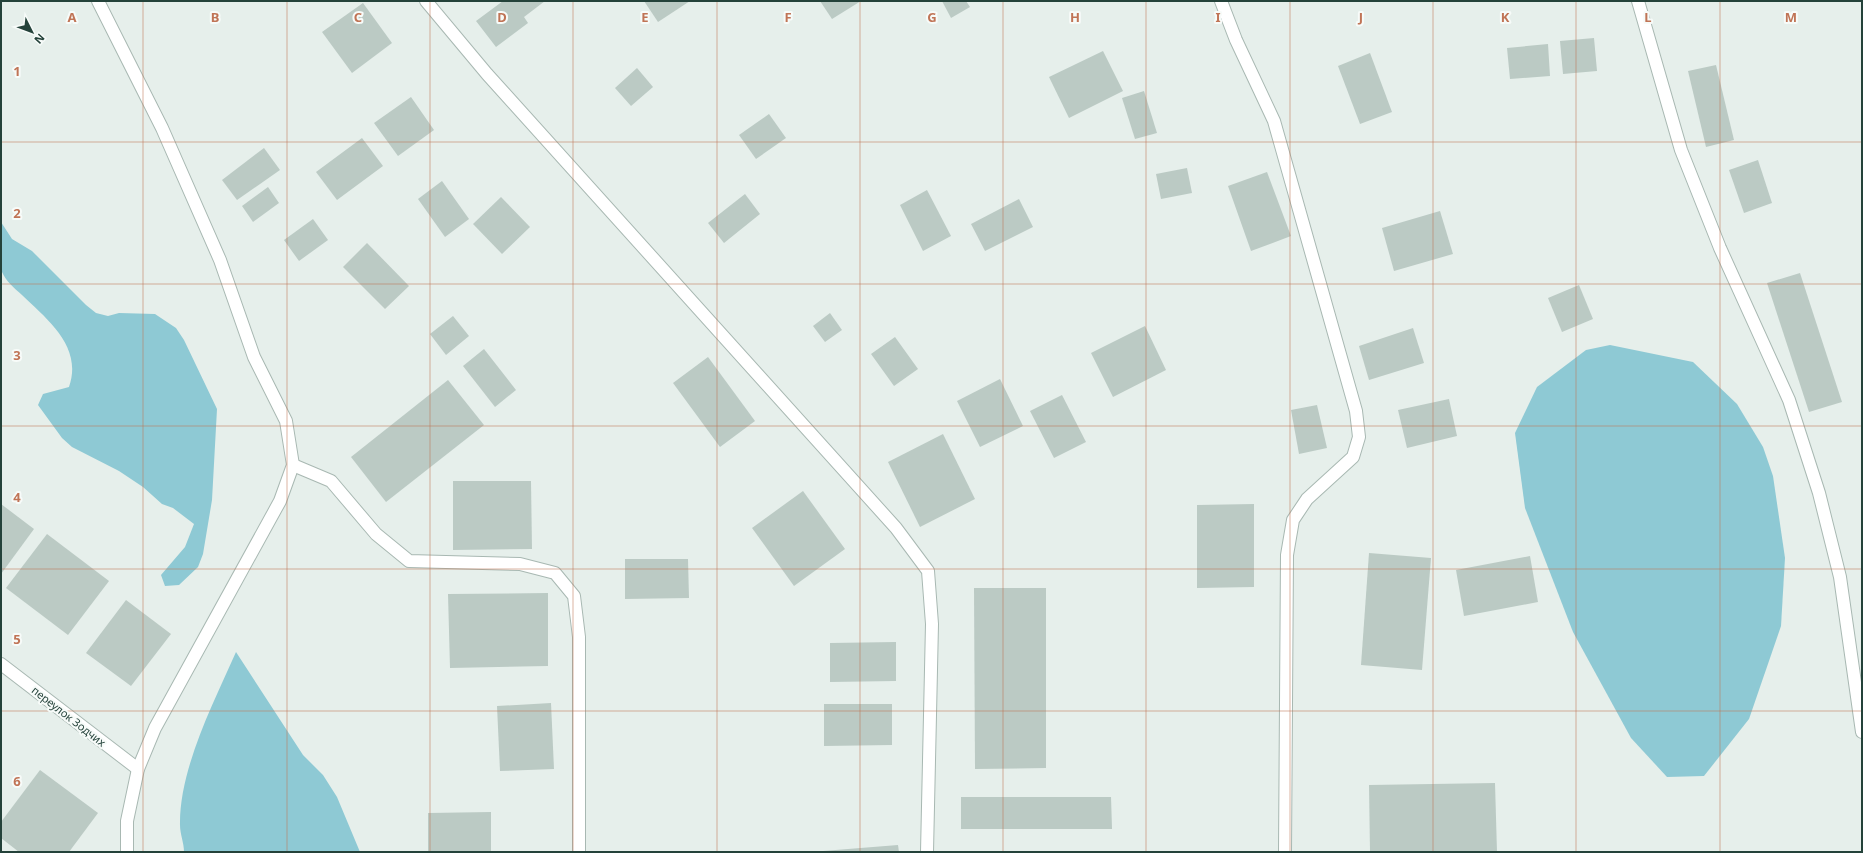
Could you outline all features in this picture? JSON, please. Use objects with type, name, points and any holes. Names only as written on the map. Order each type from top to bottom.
[{"type":"street","points":[[98,1],[162,128],[220,260],[254,357],[286,421],[293,465],[280,502],[155,728],[138,769],[127,822],[127,852]]},
{"type":"street","points":[[426,1],[487,74],[896,528],[928,571],[932,624],[927,852]]},
{"type":"street","points":[[1221,1],[1236,40],[1274,121],[1356,411],[1359,437],[1353,457],[1307,499],[1293,520],[1287,555],[1285,852]]},
{"type":"street","points":[[1638,1],[1681,150],[1720,248],[1789,400],[1820,493],[1840,577],[1862,732]]},
{"type":"street","points":[[293,465],[331,481],[376,534],[409,561],[520,564],[555,573],[574,596],[579,637],[579,852]]},
{"type":"street","name":"переулок Зодчих","points":[[1,664],[138,769]]},
{"type":"water","points":[[1,222],[12,239],[32,251],[86,305],[96,313],[108,316],[119,313],[155,314],[176,328],[184,340],[217,409],[212,500],[203,554],[198,567],[179,585],[165,586],[161,575],[185,547],[194,524],[173,508],[162,504],[143,487],[119,471],[72,447],[62,438],[38,405],[43,394],[69,387],[72,373],[71,359],[67,347],[60,335],[42,314],[13,287],[2,272]]},
{"type":"water","points":[[1610,345],[1693,362],[1737,404],[1763,447],[1773,476],[1785,558],[1781,626],[1749,719],[1704,776],[1667,777],[1631,738],[1573,632],[1525,508],[1515,433],[1537,387],[1586,350]]},
{"type":"water","points":[[236,652],[303,755],[323,775],[337,797],[360,852],[184,852],[180,825],[181,804],[185,781],[199,736]]},
{"type":"building","points":[[503,1],[545,1],[524,17],[528,23],[496,47],[476,21]]},
{"type":"building","points":[[644,1],[690,1],[658,22]]},
{"type":"building","points":[[820,1],[861,1],[832,19]]},
{"type":"building","points":[[942,1],[966,1],[970,7],[951,18]]},
{"type":"building","points":[[363,3],[392,43],[352,73],[322,32]]},
{"type":"building","points":[[1594,38],[1597,71],[1563,74],[1560,41]]},
{"type":"building","points":[[1548,44],[1550,76],[1510,79],[1507,48]]},
{"type":"building","points":[[1103,51],[1123,91],[1069,118],[1049,77]]},
{"type":"building","points":[[1370,53],[1392,112],[1360,124],[1338,66]]},
{"type":"building","points":[[1716,65],[1734,140],[1706,147],[1688,71]]},
{"type":"building","points":[[637,68],[653,87],[631,106],[615,88]]},
{"type":"building","points":[[1144,91],[1157,133],[1135,139],[1122,98]]},
{"type":"building","points":[[411,97],[434,130],[398,156],[374,123]]},
{"type":"building","points":[[769,114],[786,138],[756,159],[739,135]]},
{"type":"building","points":[[362,138],[383,166],[337,200],[316,172]]},
{"type":"building","points":[[264,148],[280,170],[237,200],[222,180]]},
{"type":"building","points":[[1758,160],[1772,203],[1744,213],[1729,170]]},
{"type":"building","points":[[1187,168],[1192,193],[1161,199],[1156,174]]},
{"type":"building","points":[[1267,172],[1291,236],[1251,251],[1228,186]]},
{"type":"building","points":[[442,181],[469,219],[445,237],[418,199]]},
{"type":"building","points":[[268,187],[279,203],[253,222],[242,206]]},
{"type":"building","points":[[927,190],[951,236],[923,251],[900,205]]},
{"type":"building","points":[[745,194],[760,214],[724,243],[708,223]]},
{"type":"building","points":[[501,197],[530,227],[502,254],[473,224]]},
{"type":"building","points":[[1019,199],[1033,227],[985,251],[971,224]]},
{"type":"building","points":[[1440,211],[1453,254],[1394,271],[1382,228]]},
{"type":"building","points":[[313,219],[328,240],[299,261],[284,240]]},
{"type":"building","points":[[367,243],[409,286],[385,309],[343,267]]},
{"type":"building","points":[[1800,273],[1842,402],[1809,412],[1767,283]]},
{"type":"building","points":[[1579,285],[1593,319],[1562,332],[1548,298]]},
{"type":"building","points":[[830,313],[842,330],[825,342],[813,326]]},
{"type":"building","points":[[453,316],[469,336],[446,355],[430,334]]},
{"type":"building","points":[[1145,326],[1166,370],[1113,397],[1091,353]]},
{"type":"building","points":[[1413,328],[1424,363],[1369,380],[1359,346]]},
{"type":"building","points":[[895,337],[918,369],[894,386],[871,354]]},
{"type":"building","points":[[484,349],[516,390],[495,407],[463,366]]},
{"type":"building","points":[[708,357],[755,421],[720,447],[673,383]]},
{"type":"building","points":[[1000,379],[1023,426],[980,447],[957,401]]},
{"type":"building","points":[[448,380],[484,425],[386,502],[351,457]]},
{"type":"building","points":[[1062,395],[1086,442],[1054,458],[1030,411]]},
{"type":"building","points":[[1449,399],[1457,436],[1407,448],[1398,410]]},
{"type":"building","points":[[1317,405],[1327,448],[1299,454],[1291,410]]},
{"type":"building","points":[[943,434],[975,499],[920,527],[888,462]]},
{"type":"building","points":[[453,481],[531,481],[532,549],[453,550]]},
{"type":"building","points":[[803,491],[845,549],[794,586],[752,528]]},
{"type":"building","points":[[1,504],[34,529],[1,574]]},
{"type":"building","points":[[1254,504],[1254,587],[1197,588],[1197,505]]},
{"type":"building","points":[[47,534],[109,581],[68,635],[6,588]]},
{"type":"building","points":[[1369,553],[1431,558],[1422,670],[1361,665]]},
{"type":"building","points":[[1530,556],[1538,602],[1464,616],[1456,570]]},
{"type":"building","points":[[625,559],[688,559],[689,598],[625,599]]},
{"type":"building","points":[[974,588],[1046,588],[1046,768],[975,769]]},
{"type":"building","points":[[548,593],[548,666],[450,668],[448,594]]},
{"type":"building","points":[[126,600],[171,634],[131,686],[86,653]]},
{"type":"building","points":[[896,642],[896,681],[830,682],[830,643]]},
{"type":"building","points":[[551,703],[554,769],[500,771],[497,706]]},
{"type":"building","points":[[824,704],[892,704],[892,745],[824,746]]},
{"type":"building","points":[[40,770],[98,813],[69,852],[19,852],[1,838],[1,822]]},
{"type":"building","points":[[1495,783],[1497,852],[1370,852],[1369,785]]},
{"type":"building","points":[[961,797],[1111,797],[1112,829],[961,829]]},
{"type":"building","points":[[491,812],[491,852],[428,852],[428,813]]},
{"type":"building","points":[[898,845],[899,852],[823,852],[823,851]]}]
